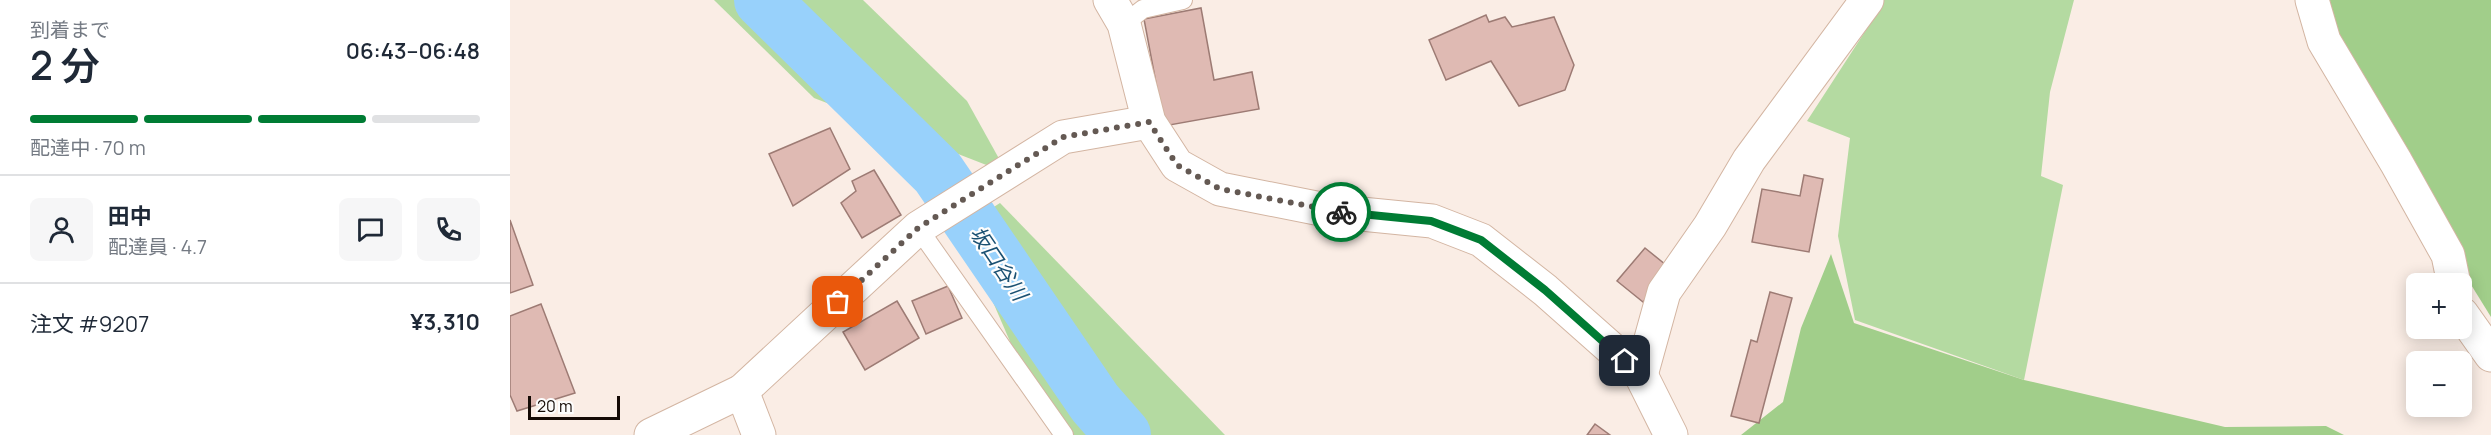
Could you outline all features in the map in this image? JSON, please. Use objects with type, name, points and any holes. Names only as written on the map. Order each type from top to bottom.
[{"type":"street","points":[[1641,375],[1664,292],[1710,226],[1749,160],[1867,0]]},
{"type":"street","points":[[2312,0],[2324,41],[2448,255],[2452,273]]},
{"type":"street","points":[[1117,12],[1149,122],[1177,165],[1220,189],[1331,211],[1431,221],[1481,240],[1545,290],[1641,375],[1671,435]]},
{"type":"street","points":[[651,435],[742,391],[918,228],[1007,172],[1063,137],[1149,122]]},
{"type":"street","points":[[2472,328],[2491,355]]},
{"type":"street","points":[[742,391],[759,435]]},
{"type":"lane","points":[[1117,12],[1183,0]]},
{"type":"lane","points":[[918,228],[1064,435]]},
{"type":"green space","points":[[714,0],[863,0],[967,101],[1007,173],[814,98]]},
{"type":"green space","points":[[1869,0],[2074,0],[2050,92],[2041,176],[2063,185],[2024,380],[1855,320],[1838,236],[1850,138],[1807,121],[1868,27]]},
{"type":"green space","points":[[2330,0],[2491,0],[2491,317],[2472,286],[2472,273],[2464,273],[2332,23]]},
{"type":"green space","points":[[1000,203],[1225,435],[1070,435],[1021,367],[961,228]]},
{"type":"green space","points":[[1831,254],[1854,323],[2024,380],[2225,427],[2326,426],[2344,435],[1741,435],[1783,402],[1801,328]]},
{"type":"building","points":[[1201,8],[1214,80],[1252,72],[1259,109],[1164,126],[1144,19]]},
{"type":"building","points":[[1486,15],[1489,22],[1505,17],[1512,27],[1554,17],[1574,65],[1565,90],[1519,106],[1491,61],[1446,80],[1429,40]]},
{"type":"building","points":[[830,128],[850,169],[793,206],[769,154]]},
{"type":"building","points":[[874,170],[901,215],[862,238],[841,203],[856,191],[852,181]]},
{"type":"building","points":[[1804,175],[1823,179],[1809,252],[1752,242],[1762,189],[1800,196]]},
{"type":"building","points":[[510,220],[533,285],[510,293]]},
{"type":"building","points":[[1645,248],[1671,269],[1643,302],[1617,281]]},
{"type":"building","points":[[948,286],[962,318],[926,334],[912,301]]},
{"type":"building","points":[[1770,292],[1792,298],[1759,423],[1731,416],[1751,340],[1757,342]]},
{"type":"building","points":[[897,301],[919,338],[865,370],[843,332]]},
{"type":"building","points":[[541,304],[575,393],[517,411],[510,395],[510,316]]},
{"type":"building","points":[[1595,424],[1610,435],[1587,435]]},
{"type":"waterway","name":"坂口谷川","points":[[762,0],[938,173],[1095,403],[1123,435]]},
{"type":"way so far","points":[[838,302],[918,228],[1063,137],[1149,122],[1177,165],[1220,189],[1341,212]]},
{"type":"route","points":[[1341,212],[1431,221],[1481,240],[1545,290],[1625,361]]}]
